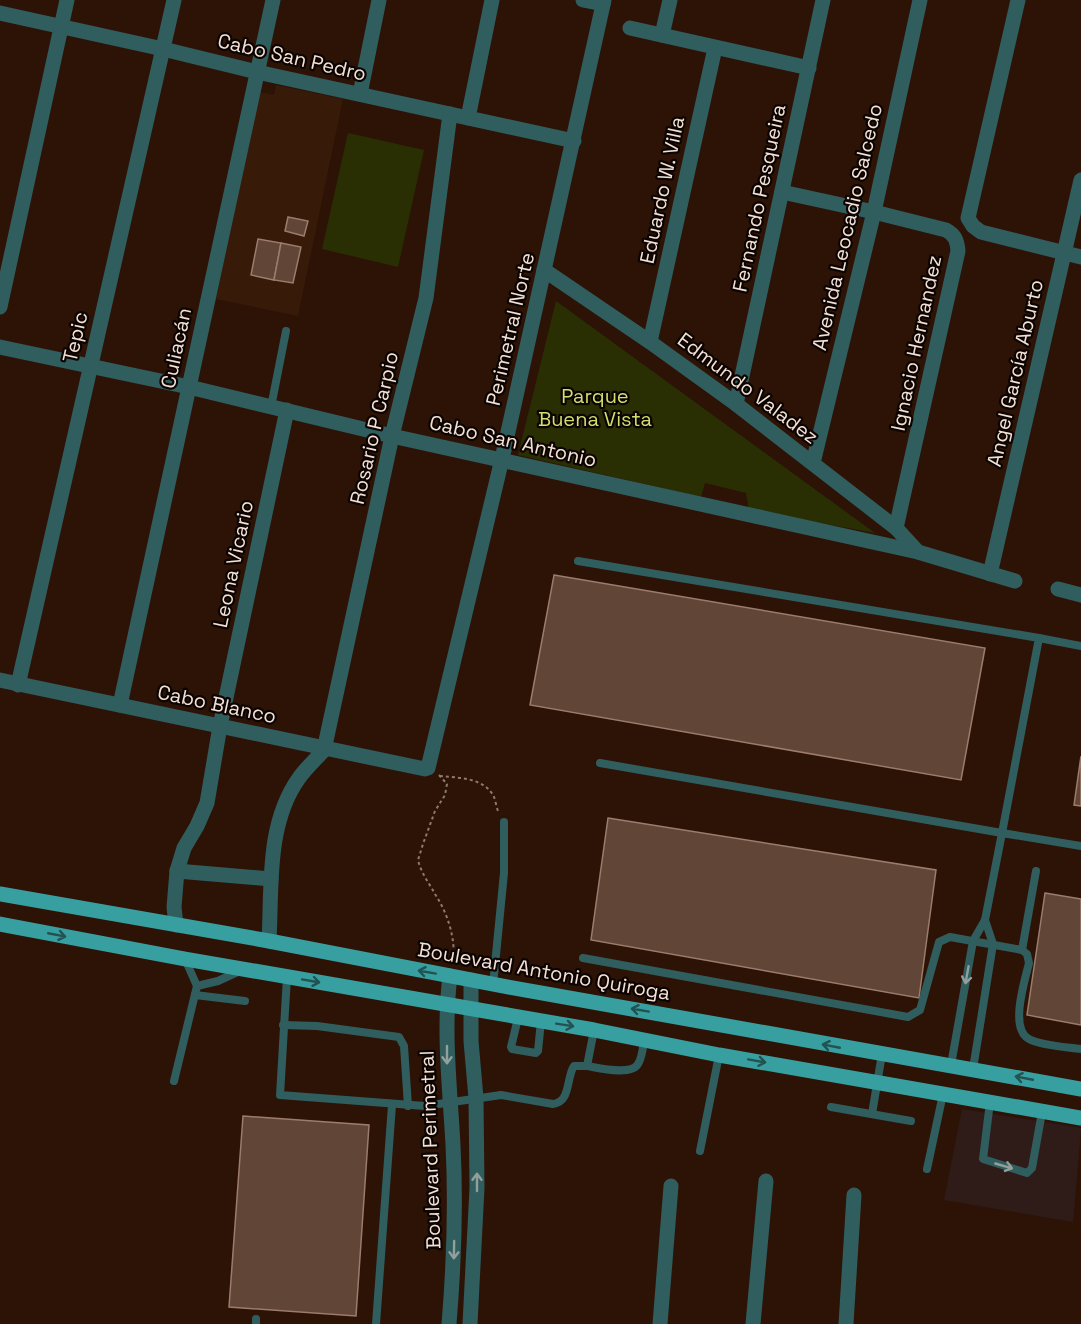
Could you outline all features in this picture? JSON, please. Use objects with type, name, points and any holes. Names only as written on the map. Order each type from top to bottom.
[{"type":"main road","name":"Boulevard Antonio Quiroga","points":[[0,894],[1081,1089]]},
{"type":"main road","points":[[0,924],[185,959],[594,1030],[719,1055],[1081,1118]]},
{"type":"street","points":[[0,307],[67,0]]},
{"type":"street","name":"Tepic","points":[[18,685],[174,0]]},
{"type":"street","name":"Culiacán","points":[[120,705],[273,0]]},
{"type":"street","points":[[360,94],[380,0]]},
{"type":"street","points":[[468,118],[492,0]]},
{"type":"street","points":[[583,0],[604,2]]},
{"type":"street","points":[[662,36],[670,0]]},
{"type":"street","name":"Fernando Pesqueira","points":[[736,404],[823,0]]},
{"type":"street","name":"Avenida Leocadio Salcedo","points":[[813,463],[874,212],[920,0]]},
{"type":"street","points":[[1018,0],[968,218],[981,232],[1081,257]]},
{"type":"street","name":"Perimetral Norte","points":[[425,769],[428,768],[502,459],[604,2]]},
{"type":"street","name":"Cabo San Pedro","points":[[0,13],[574,141]]},
{"type":"street","points":[[630,28],[809,68]]},
{"type":"street","name":"Eduardo W. Villa","points":[[650,342],[715,48]]},
{"type":"street","name":"Rosario P Carpio","points":[[324,750],[392,436],[430,278],[450,114]]},
{"type":"street","name":"Angel García Aburto","points":[[990,574],[1081,180]]},
{"type":"street","name":"Ignacio Hernandez","points":[[782,192],[946,230],[953,234],[957,242],[958,251],[896,528]]},
{"type":"street","name":"Edmundo Valadez","points":[[544,270],[736,404],[896,528],[918,552]]},
{"type":"street","name":"Cabo San Antonio","points":[[0,347],[189,387],[392,436],[918,552],[1015,581]]},
{"type":"street","name":"Leona Vicario","points":[[176,925],[174,907],[177,872],[184,848],[207,803],[220,726],[287,411]]},
{"type":"street","points":[[1058,589],[1081,595]]},
{"type":"street","name":"Cabo Blanco","points":[[0,680],[324,750],[425,769]]},
{"type":"street","points":[[269,941],[271,879],[282,811],[299,777],[324,750]]},
{"type":"street","points":[[177,872],[271,879]]},
{"type":"street","name":"Boulevard Perimetral","points":[[449,1324],[455,1214],[447,1005],[450,976]]},
{"type":"street","name":"Boulevard Perimetral","points":[[470,1324],[477,1188],[476,1098],[470,1008],[471,980]]},
{"type":"street","points":[[753,1324],[766,1181]]},
{"type":"street","points":[[660,1324],[670,1186]]},
{"type":"street","points":[[846,1324],[854,1195]]},
{"type":"lane","points":[[271,406],[286,332]]},
{"type":"lane","points":[[578,561],[1081,646]]},
{"type":"lane","points":[[951,1065],[973,941],[985,920],[1039,638]]},
{"type":"lane","points":[[600,763],[1081,846]]},
{"type":"lane","points":[[494,984],[504,873],[504,822]]},
{"type":"lane","points":[[1022,950],[1036,871]]},
{"type":"lane","points":[[973,1069],[993,944],[985,920]]},
{"type":"lane","points":[[583,958],[908,1017],[920,1010],[939,942],[950,937],[993,944],[1022,950],[1027,954],[1029,963],[1019,1019],[1023,1035],[1037,1042],[1081,1049]]},
{"type":"lane","points":[[174,1082],[196,991],[185,959]]},
{"type":"lane","points":[[196,991],[245,969]]},
{"type":"lane","points":[[287,976],[279,1095],[408,1106],[425,1106],[501,1095],[559,1104],[564,1100],[574,1066],[625,1071],[634,1069],[639,1063],[644,1041]]},
{"type":"lane","points":[[196,991],[245,1001]]},
{"type":"lane","points":[[518,1018],[512,1049],[536,1053],[541,1021]]},
{"type":"lane","points":[[283,1025],[317,1026],[399,1037],[405,1046],[408,1106]]},
{"type":"lane","points":[[587,1066],[594,1030]]},
{"type":"lane","points":[[872,1114],[882,1054]]},
{"type":"lane","points":[[700,1151],[719,1055]]},
{"type":"lane","points":[[927,1169],[943,1094]]},
{"type":"lane","points":[[990,1102],[983,1159],[1027,1173],[1032,1168],[1042,1112]]},
{"type":"lane","points":[[375,1324],[392,1105]]},
{"type":"lane","points":[[831,1107],[911,1121]]},
{"type":"path","points":[[425,769],[440,776],[470,779],[482,785],[494,796],[495,806],[504,822]]},
{"type":"path","points":[[440,776],[447,784],[445,795],[435,811],[418,860],[420,868],[442,905],[454,941],[454,959],[450,976]]},
{"type":"shaded area","points":[[276,85],[343,99],[298,316],[216,299],[259,92],[274,95]]},
{"type":"shaded area","points":[[962,1109],[1081,1128],[1073,1222],[944,1200]]},
{"type":"green space","points":[[348,133],[424,150],[398,267],[322,249]]},
{"type":"green space","name":"Parque Buena Vista","points":[[556,301],[875,533],[749,510],[746,493],[705,483],[701,497],[518,455]]},
{"type":"building","points":[[288,217],[308,221],[304,236],[285,231]]},
{"type":"building","points":[[258,239],[281,243],[274,280],[251,275]]},
{"type":"building","points":[[281,243],[301,247],[293,283],[274,280]]},
{"type":"building","points":[[554,575],[985,648],[961,780],[530,705]]},
{"type":"building","points":[[1081,756],[1081,806],[1074,805]]},
{"type":"building","points":[[608,818],[936,870],[919,998],[591,940]]},
{"type":"building","points":[[1045,893],[1081,899],[1081,1025],[1027,1015]]},
{"type":"building","points":[[243,1116],[369,1125],[356,1316],[229,1307]]}]
